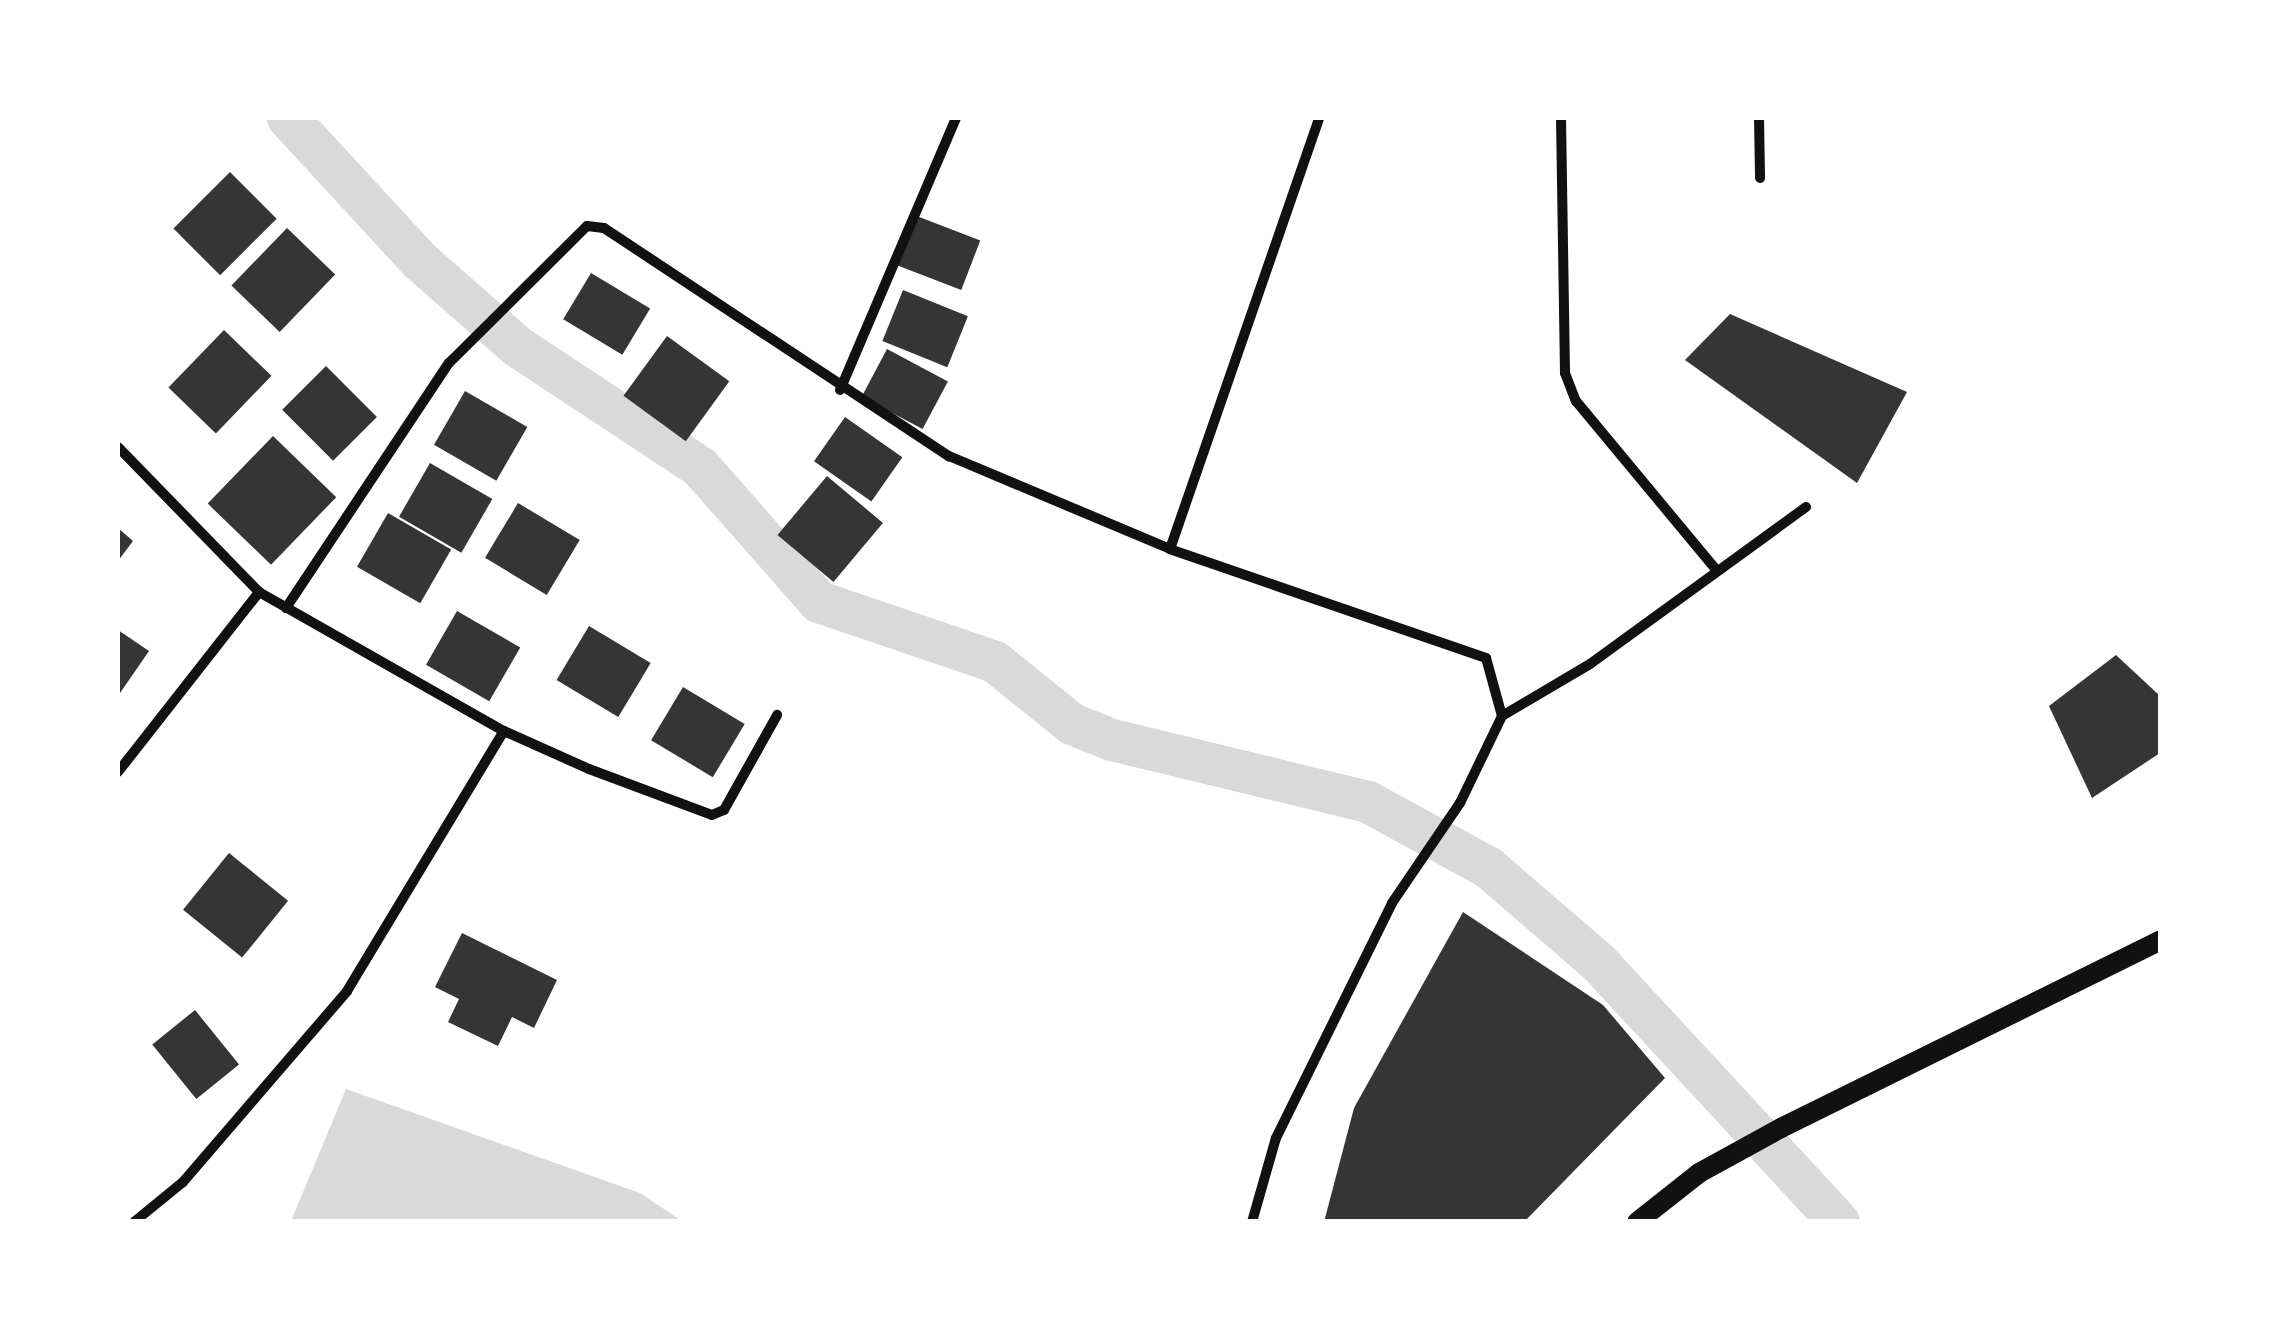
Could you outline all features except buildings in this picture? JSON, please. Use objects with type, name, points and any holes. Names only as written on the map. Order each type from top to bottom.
[{"type":"main road","points":[[1637,1222],[1698,1174],[1782,1128],[2160,940]]},
{"type":"street","points":[[840,390],[956,118]]},
{"type":"street","points":[[1170,549],[1319,118]]},
{"type":"street","points":[[1561,118],[1565,372],[1576,401],[1717,571]]},
{"type":"street","points":[[1759,118],[1760,178]]},
{"type":"street","points":[[286,608],[448,363],[576,231],[604,228],[840,390],[949,456],[1170,549],[1486,658],[1502,716]]},
{"type":"street","points":[[118,447],[259,592],[504,731],[712,816],[724,810],[777,715]]},
{"type":"street","points":[[1252,1222],[1276,1138],[1392,904],[1460,803],[1502,716],[1590,664],[1806,506]]},
{"type":"street","points":[[118,772],[259,592]]},
{"type":"street","points":[[134,1222],[183,1182],[348,991],[504,731]]},
{"type":"shaded area","points":[[346,1089],[640,1193],[682,1221],[291,1221]]},
{"type":"waterway","points":[[288,118],[420,261],[518,347],[700,467],[819,602],[995,662],[1072,724],[1112,740],[1368,802],[1489,868],[1599,963],[1839,1222]]}]
